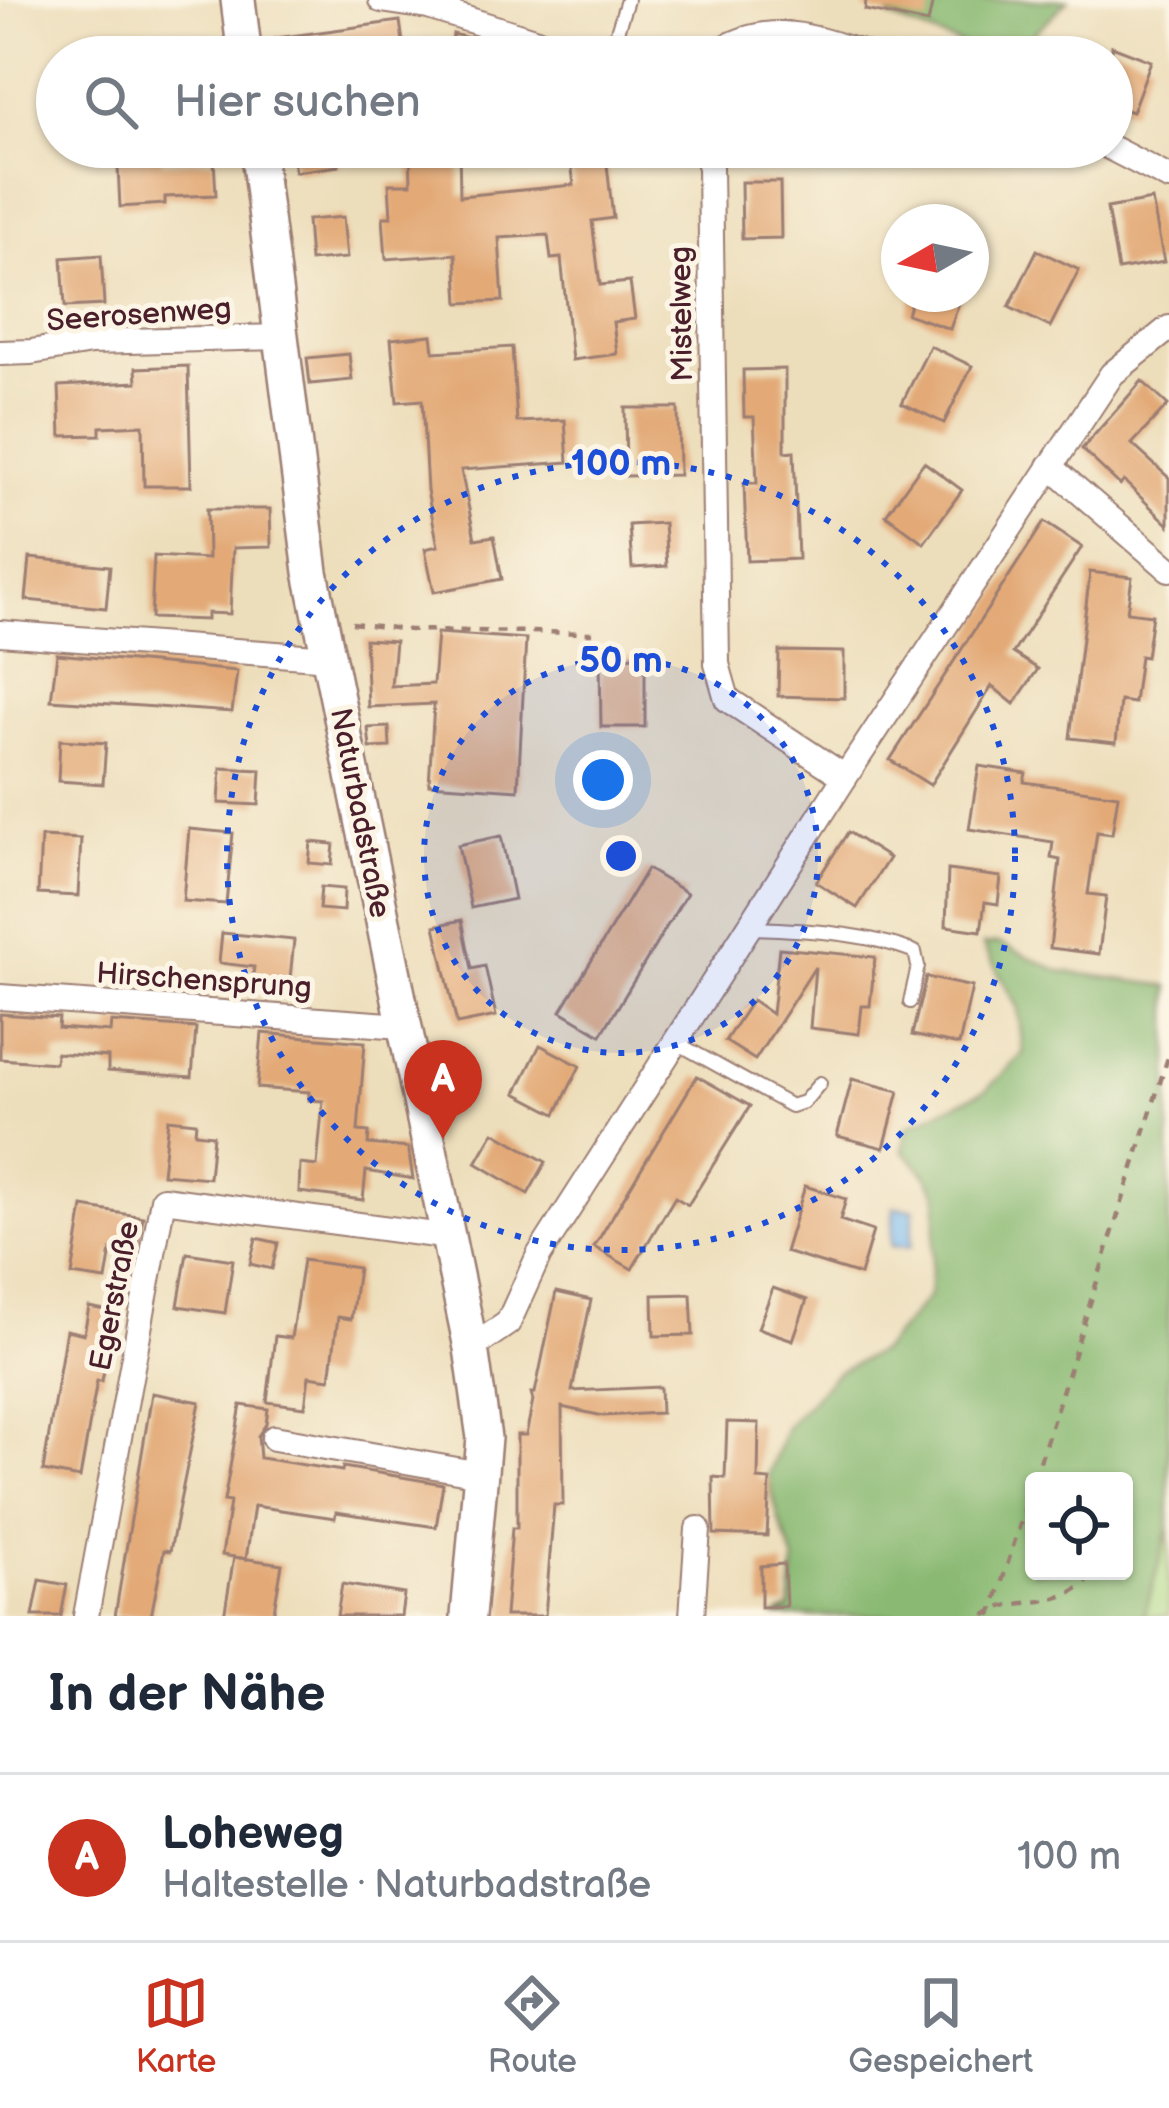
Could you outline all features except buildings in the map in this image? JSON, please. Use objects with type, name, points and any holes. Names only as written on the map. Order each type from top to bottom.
[{"type":"street","points":[[381,0],[428,7],[521,36]]},
{"type":"street","points":[[245,36],[246,1]]},
{"type":"street","points":[[754,36],[770,32],[800,36]]},
{"type":"street","points":[[1133,159],[1169,178]]},
{"type":"street","name":"Naturbadstraße","points":[[260,168],[311,572],[450,1237],[484,1438],[468,1616]]},
{"type":"street","name":"Mistelweg","points":[[710,168],[717,664],[727,699],[844,777]]},
{"type":"street","points":[[471,1348],[508,1323],[539,1256],[844,777],[1112,374],[1169,328]]},
{"type":"street","name":"Seerosenweg","points":[[0,353],[91,342],[282,337]]},
{"type":"street","points":[[1050,466],[1169,569]]},
{"type":"street","points":[[0,633],[329,658]]},
{"type":"street","name":"Hirschensprung","points":[[0,997],[404,1026]]},
{"type":"street","name":"Egerstraße","points":[[86,1616],[164,1199],[450,1237]]},
{"type":"street","points":[[274,1438],[480,1474]]},
{"type":"street","points":[[692,1616],[698,1529]]},
{"type":"lane","points":[[616,36],[627,0]]},
{"type":"lane","points":[[751,928],[859,937],[915,952],[918,966],[910,1002]]},
{"type":"lane","points":[[677,1043],[791,1106],[804,1102],[820,1083]]},
{"type":"path","points":[[322,623],[368,623],[410,630],[593,633]]},
{"type":"path","points":[[1090,1580],[1051,1604],[990,1614],[1169,1054]]},
{"type":"green space","points":[[890,0],[1068,0],[1031,36],[938,36],[889,17]]},
{"type":"green space","points":[[999,943],[1060,971],[1169,986],[1169,1526],[1144,1616],[777,1616],[790,1608],[795,1561],[768,1475],[786,1427],[837,1372],[882,1350],[929,1296],[938,1195],[903,1150],[908,1126],[986,1090],[1023,1054],[1018,1007],[983,945]]},
{"type":"green space","points":[[1169,1526],[1169,1616],[1144,1616]]},
{"type":"water","points":[[894,1207],[914,1209],[911,1247],[891,1246]]},
{"type":"place","name":"Loheweg","points":[[443,1139]]}]
